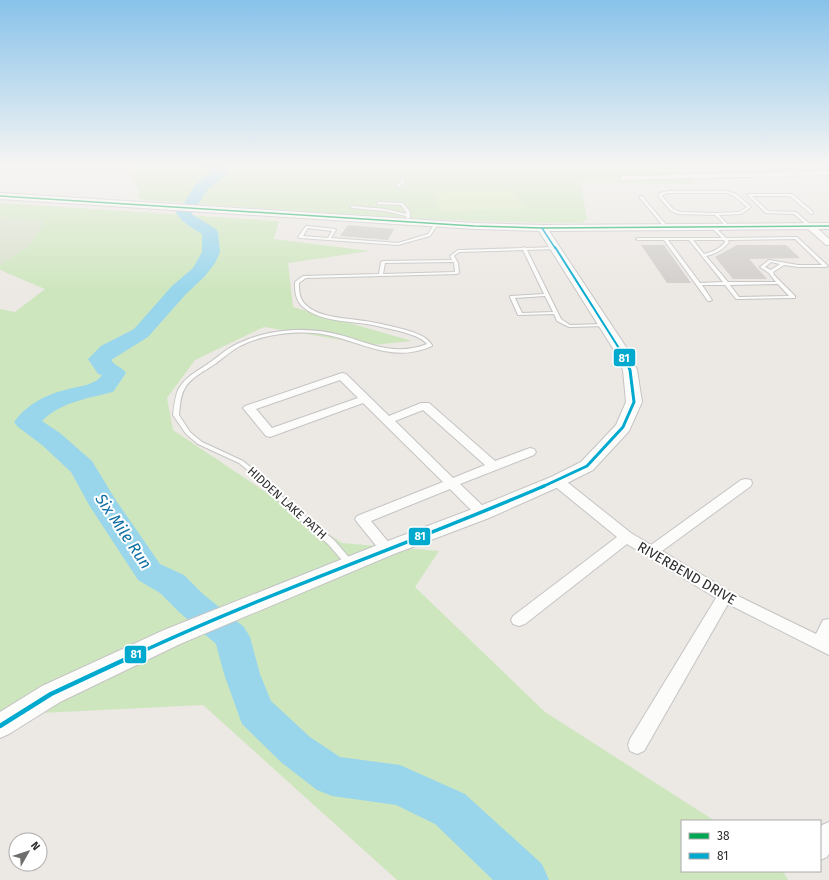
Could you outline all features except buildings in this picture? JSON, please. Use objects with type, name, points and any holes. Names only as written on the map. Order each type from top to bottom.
[{"type":"main road","points":[[196,207],[408,219],[436,224],[542,228],[829,226]]},
{"type":"main road","points":[[0,726],[50,694],[172,637],[387,549],[482,513],[557,481],[587,466],[623,427],[634,402],[630,370],[621,350],[542,228]]},
{"type":"street","points":[[810,226],[829,243]]},
{"type":"street","points":[[365,399],[270,433],[249,408],[342,376],[482,513]]},
{"type":"street","points":[[388,420],[425,405],[494,466]]},
{"type":"street","points":[[387,549],[362,519],[530,452]]},
{"type":"street","name":"RIVERBEND DRIVE","points":[[557,481],[626,537],[725,596],[825,645]]},
{"type":"street","points":[[651,552],[746,483]]},
{"type":"street","points":[[519,620],[626,537]]},
{"type":"street","points":[[637,745],[725,596]]},
{"type":"street","points":[[825,645],[829,625]]},
{"type":"street","points":[[821,848],[829,832]]},
{"type":"lane","points":[[353,207],[385,210],[408,219]]},
{"type":"lane","points":[[405,207],[408,219]]},
{"type":"lane","points":[[649,207],[666,227]]},
{"type":"lane","points":[[669,207],[672,210],[679,212],[716,214],[740,213],[749,207]]},
{"type":"lane","points":[[762,207],[767,212],[800,213]]},
{"type":"lane","points":[[805,207],[812,213],[806,213]]},
{"type":"lane","points":[[795,213],[810,226]]},
{"type":"lane","points":[[716,214],[728,227]]},
{"type":"lane","points":[[329,239],[334,230],[307,227],[300,237],[398,244],[429,235],[436,224]]},
{"type":"lane","points":[[703,255],[709,254],[724,246],[727,242],[714,227]]},
{"type":"lane","points":[[638,239],[796,238],[828,266]]},
{"type":"lane","points":[[665,239],[710,300]]},
{"type":"lane","points":[[690,239],[738,298],[793,298],[771,272],[762,266],[770,262],[798,266],[828,266]]},
{"type":"lane","points":[[524,248],[560,320],[569,326],[604,325]]},
{"type":"lane","points":[[455,261],[383,262],[381,275],[457,273],[455,261],[452,256],[458,251],[556,248]]},
{"type":"lane","points":[[771,272],[783,264]]},
{"type":"lane","name":"HIDDEN LAKE PATH","points":[[350,564],[331,542],[288,505],[252,471],[241,462],[200,443],[188,432],[176,415],[178,400],[183,388],[199,373],[230,349],[244,342],[264,336],[312,332],[331,335],[394,352],[424,348],[430,345],[428,341],[415,335],[365,322],[317,314],[306,308],[298,299],[296,288],[297,282],[305,277],[381,275]]},
{"type":"lane","points":[[699,284],[780,283]]},
{"type":"lane","points":[[547,295],[512,297],[520,314],[556,313]]},
{"type":"green space","points":[[0,207],[63,207],[279,221],[274,239],[370,251],[288,263],[293,307],[412,341],[372,345],[264,327],[195,360],[167,398],[173,430],[342,543],[439,551],[415,587],[545,712],[713,820],[681,820],[681,872],[784,872],[788,880],[397,880],[203,705],[0,715],[0,309],[15,312],[45,289],[0,270],[0,265],[30,245],[44,222],[0,217]]},
{"type":"green space","points":[[246,207],[585,207],[587,220],[583,220],[585,223],[474,221]]},
{"type":"green space","points":[[436,207],[523,207],[524,209],[437,211]]},
{"type":"green space","points":[[0,217],[44,222],[30,245],[0,265]]},
{"type":"waterway","name":"Six Mile Run","points":[[183,211],[187,218],[210,232],[211,252],[206,263],[199,272],[179,290],[141,333],[109,351],[99,359],[106,369],[115,373],[105,387],[72,395],[53,402],[44,407],[27,422],[51,439],[82,467],[104,505],[149,572],[172,584],[191,603],[232,637],[242,674],[256,712],[296,750],[332,776],[400,785],[450,809],[526,880]]},
{"type":"transit line","name":"38","points":[[175,207],[474,226],[542,228],[829,226]]},
{"type":"transit line","name":"81","points":[[0,726],[51,694],[172,637],[387,549],[482,513],[557,481],[587,466],[623,427],[634,402],[630,370],[621,350],[542,228]]}]
